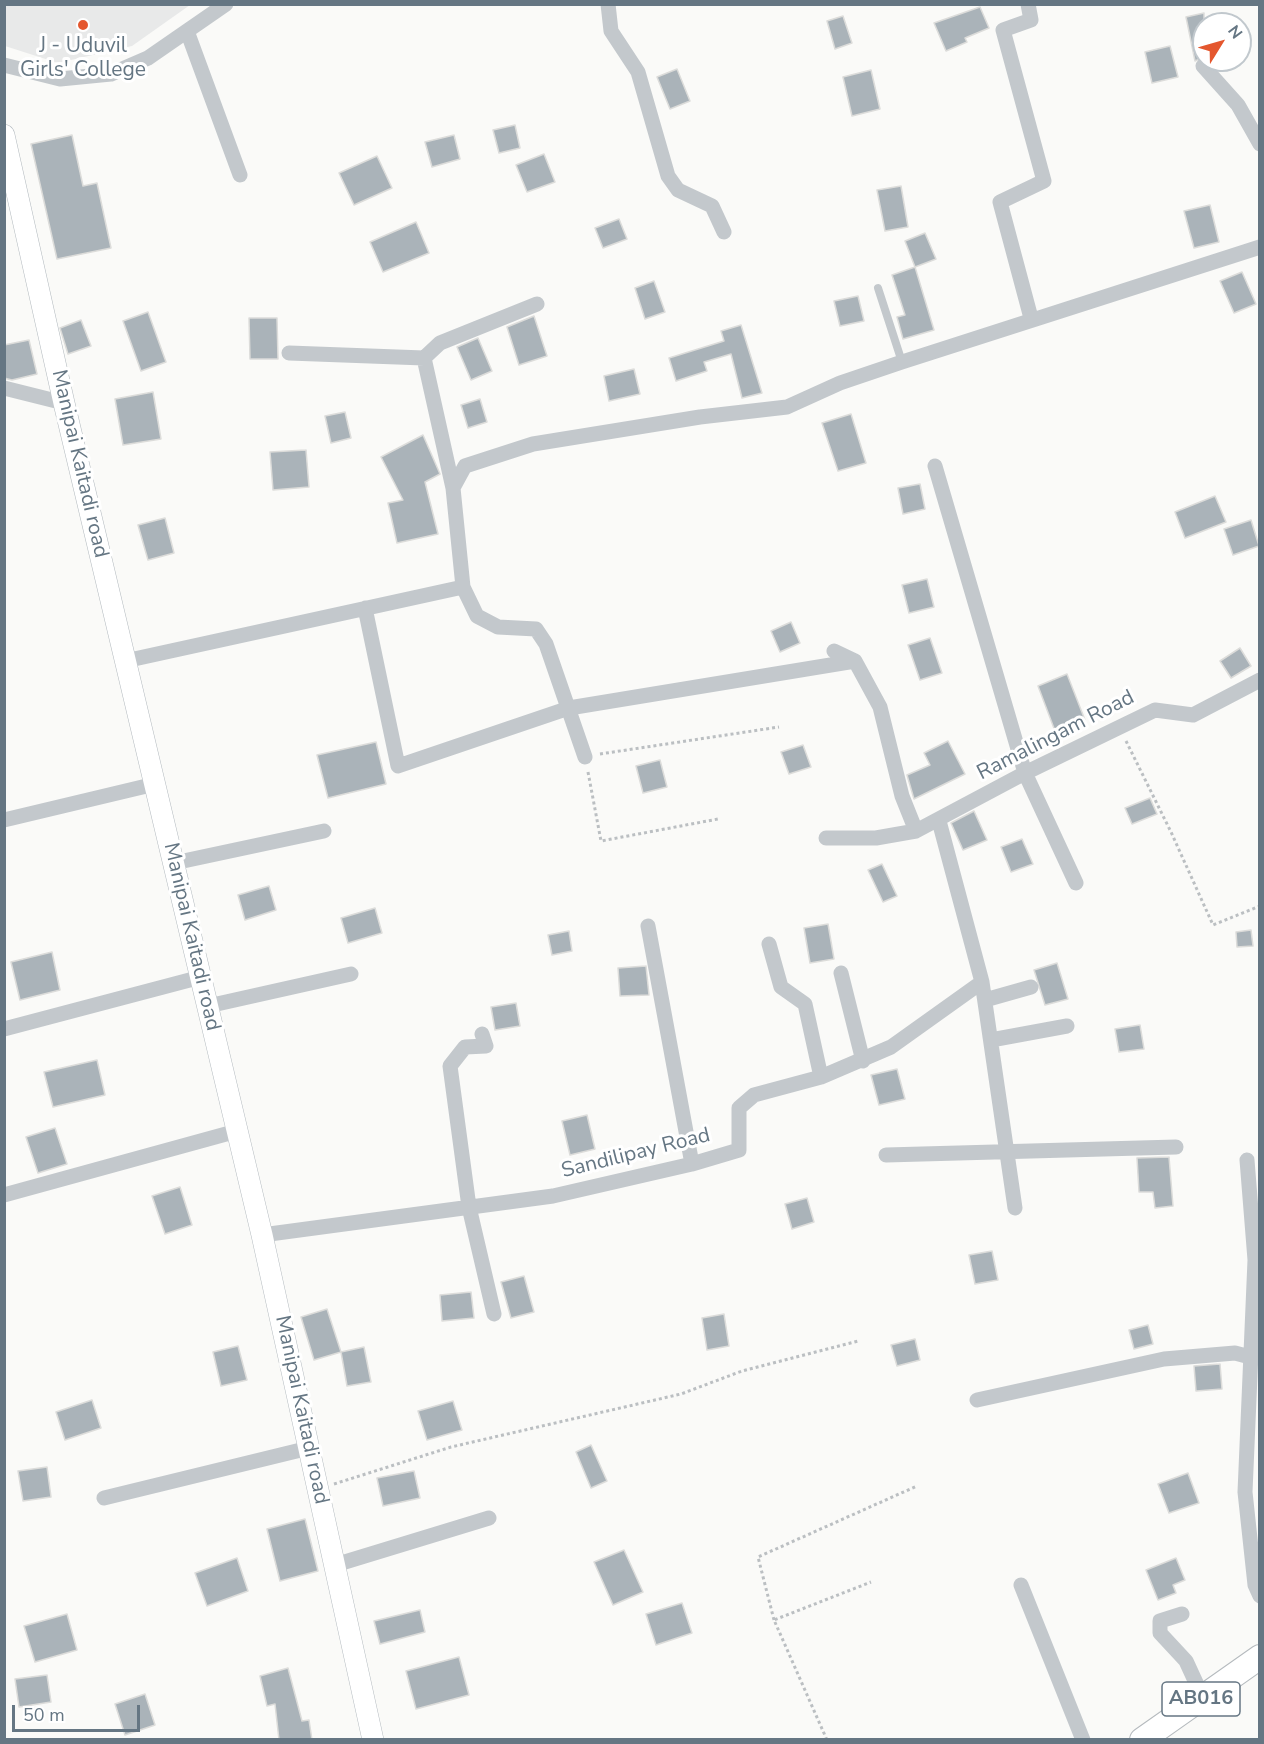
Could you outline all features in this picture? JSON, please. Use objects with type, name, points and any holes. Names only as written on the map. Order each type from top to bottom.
[{"type":"main road","name":"Manipai Kaitadi road","points":[[4,135],[64,403],[262,1235],[373,1740]]},
{"type":"main road","name":"AB016","points":[[1142,1740],[1260,1657]]},
{"type":"street","points":[[4,65],[60,79],[111,74],[148,58],[226,4]]},
{"type":"street","points":[[608,4],[611,31],[638,72],[668,176],[678,190],[712,206],[724,232]]},
{"type":"street","points":[[1028,4],[1031,20],[1003,30],[1044,181],[1000,202],[1031,318]]},
{"type":"street","points":[[188,31],[240,175]]},
{"type":"street","points":[[1208,72],[1238,105],[1260,144]]},
{"type":"street","points":[[453,488],[465,466],[533,444],[700,417],[787,407],[840,383],[1031,318],[1260,247]]},
{"type":"street","points":[[289,353],[424,357],[440,343],[537,304]]},
{"type":"street","points":[[424,357],[453,488],[463,587],[477,616],[498,627],[536,629],[546,644],[585,757]]},
{"type":"street","points":[[4,387],[64,403]]},
{"type":"street","points":[[935,466],[1025,773],[1076,883]]},
{"type":"street","points":[[125,661],[463,587]]},
{"type":"street","points":[[365,608],[398,765],[569,708],[855,661]]},
{"type":"street","points":[[834,651],[855,661],[880,707],[902,796],[916,831]]},
{"type":"street","name":"Ramalingam Road","points":[[826,838],[876,838],[916,831],[1118,726],[1155,710],[1193,715],[1260,680]]},
{"type":"street","points":[[4,820],[155,784]]},
{"type":"street","points":[[939,821],[982,982],[1015,1208]]},
{"type":"street","points":[[174,863],[324,831]]},
{"type":"street","points":[[648,926],[692,1164]]},
{"type":"street","points":[[769,944],[781,987],[805,1004],[821,1077]]},
{"type":"street","points":[[841,973],[863,1060]]},
{"type":"street","points":[[208,1006],[351,974]]},
{"type":"street","points":[[4,1029],[201,977]]},
{"type":"street","name":"Sandilipay Road","points":[[262,1235],[553,1196],[692,1164],[740,1150],[739,1108],[754,1095],[821,1077],[891,1047],[982,982]]},
{"type":"street","points":[[985,1000],[1031,987]]},
{"type":"street","points":[[991,1040],[1067,1026]]},
{"type":"street","points":[[482,1034],[486,1046],[465,1047],[450,1066],[469,1207],[494,1314]]},
{"type":"street","points":[[4,1195],[237,1131]]},
{"type":"street","points":[[886,1155],[1176,1147]]},
{"type":"street","points":[[1247,1161],[1256,1260],[1245,1492],[1256,1585],[1260,1596]]},
{"type":"street","points":[[977,1400],[1164,1359],[1235,1353],[1250,1357]]},
{"type":"street","points":[[104,1498],[309,1448]]},
{"type":"street","points":[[335,1565],[489,1518]]},
{"type":"street","points":[[1021,1585],[1083,1740]]},
{"type":"street","points":[[1182,1614],[1160,1621],[1160,1633],[1186,1661],[1203,1698]]},
{"type":"lane","points":[[878,288],[902,362]]},
{"type":"path","points":[[1118,726],[1171,832],[1213,925],[1260,906]]},
{"type":"path","points":[[718,819],[601,840],[585,757],[779,727]]},
{"type":"path","points":[[318,1489],[451,1447],[681,1394],[742,1371],[858,1341]]},
{"type":"path","points":[[827,1740],[774,1620],[758,1557],[917,1486]]},
{"type":"path","points":[[774,1620],[871,1582]]},
{"type":"shaded area","name":"J - Uduvil Girls' College","points":[[5,4],[190,5],[132,46],[58,63],[5,46]]},
{"type":"building","points":[[980,7],[989,28],[965,38],[967,42],[946,51],[934,23]]},
{"type":"building","points":[[843,16],[852,43],[835,49],[827,21]]},
{"type":"building","points":[[1192,16],[1192,46],[1186,17]]},
{"type":"building","points":[[1170,46],[1178,77],[1152,83],[1145,52]]},
{"type":"building","points":[[677,69],[690,101],[670,109],[657,77]]},
{"type":"building","points":[[871,70],[880,109],[852,116],[843,77]]},
{"type":"building","points":[[515,125],[520,148],[499,153],[493,130]]},
{"type":"building","points":[[72,135],[83,186],[97,183],[111,248],[57,259],[31,144]]},
{"type":"building","points":[[454,135],[460,159],[432,167],[425,142]]},
{"type":"building","points":[[544,154],[555,182],[527,192],[516,165]]},
{"type":"building","points":[[377,156],[392,188],[354,205],[339,173]]},
{"type":"building","points":[[901,186],[908,227],[885,231],[877,190]]},
{"type":"building","points":[[1210,205],[1219,242],[1194,248],[1184,211]]},
{"type":"building","points":[[619,219],[627,239],[603,248],[595,228]]},
{"type":"building","points":[[416,222],[429,253],[383,272],[370,242]]},
{"type":"building","points":[[925,233],[936,259],[915,267],[905,241]]},
{"type":"building","points":[[915,267],[934,330],[903,339],[897,317],[905,315],[892,275]]},
{"type":"building","points":[[1242,272],[1256,304],[1234,313],[1220,281]]},
{"type":"building","points":[[654,281],[665,312],[645,319],[635,288]]},
{"type":"building","points":[[858,296],[864,321],[840,326],[834,301]]},
{"type":"building","points":[[148,312],[166,362],[141,371],[123,321]]},
{"type":"building","points":[[534,316],[547,356],[519,365],[507,327]]},
{"type":"building","points":[[249,318],[277,318],[278,359],[250,359]]},
{"type":"building","points":[[81,320],[91,346],[68,354],[60,328]]},
{"type":"building","points":[[741,325],[762,393],[742,398],[731,354],[704,362],[707,371],[676,381],[669,358],[724,341],[721,331]]},
{"type":"building","points":[[478,338],[492,371],[471,380],[457,347]]},
{"type":"building","points":[[29,340],[37,374],[12,380],[4,378],[4,345]]},
{"type":"building","points":[[634,369],[640,394],[609,401],[604,376]]},
{"type":"building","points":[[153,392],[161,439],[123,445],[115,399]]},
{"type":"building","points":[[480,399],[487,422],[468,428],[461,405]]},
{"type":"building","points":[[345,412],[351,438],[331,443],[325,416]]},
{"type":"building","points":[[851,414],[866,463],[838,471],[822,423]]},
{"type":"building","points":[[423,435],[440,474],[425,482],[438,534],[397,543],[388,503],[403,500],[381,457]]},
{"type":"building","points":[[306,450],[309,487],[273,490],[270,452]]},
{"type":"building","points":[[920,484],[925,509],[903,514],[898,488]]},
{"type":"building","points":[[1215,496],[1226,522],[1185,538],[1175,512]]},
{"type":"building","points":[[165,518],[174,553],[148,560],[138,525]]},
{"type":"building","points":[[1251,520],[1259,546],[1233,555],[1224,529]]},
{"type":"building","points":[[927,579],[934,607],[909,613],[902,585]]},
{"type":"building","points":[[791,622],[800,643],[780,652],[771,631]]},
{"type":"building","points":[[930,638],[942,673],[920,680],[908,645]]},
{"type":"building","points":[[1240,648],[1251,666],[1231,678],[1220,661]]},
{"type":"building","points":[[1067,674],[1085,720],[1055,731],[1038,686]]},
{"type":"building","points":[[948,741],[965,774],[914,799],[907,775],[930,765],[924,753]]},
{"type":"building","points":[[376,742],[386,784],[328,798],[317,755]]},
{"type":"building","points":[[803,745],[811,767],[789,774],[781,752]]},
{"type":"building","points":[[660,760],[667,787],[643,793],[636,766]]},
{"type":"building","points":[[1150,798],[1157,814],[1132,824],[1125,808]]},
{"type":"building","points":[[974,811],[987,840],[963,850],[951,823]]},
{"type":"building","points":[[1022,839],[1033,864],[1011,872],[1001,847]]},
{"type":"building","points":[[882,864],[897,896],[883,902],[868,870]]},
{"type":"building","points":[[269,886],[276,910],[245,920],[238,895]]},
{"type":"building","points":[[375,908],[382,933],[348,943],[341,918]]},
{"type":"building","points":[[828,924],[834,959],[810,963],[804,928]]},
{"type":"building","points":[[1251,930],[1253,946],[1237,947],[1236,932]]},
{"type":"building","points":[[569,931],[572,951],[552,955],[548,935]]},
{"type":"building","points":[[52,952],[60,990],[20,1000],[11,962]]},
{"type":"building","points":[[1057,963],[1068,999],[1045,1005],[1034,970]]},
{"type":"building","points":[[646,966],[649,995],[620,996],[618,968]]},
{"type":"building","points":[[516,1003],[520,1026],[495,1030],[491,1007]]},
{"type":"building","points":[[1140,1025],[1144,1049],[1119,1052],[1115,1029]]},
{"type":"building","points":[[97,1060],[105,1095],[53,1107],[44,1072]]},
{"type":"building","points":[[897,1069],[905,1099],[879,1105],[871,1075]]},
{"type":"building","points":[[587,1115],[595,1149],[570,1155],[562,1121]]},
{"type":"building","points":[[55,1128],[67,1164],[38,1173],[26,1137]]},
{"type":"building","points":[[1169,1157],[1173,1206],[1155,1208],[1153,1192],[1139,1192],[1137,1158]]},
{"type":"building","points":[[180,1187],[192,1225],[165,1234],[152,1196]]},
{"type":"building","points":[[807,1198],[814,1222],[792,1229],[785,1204]]},
{"type":"building","points":[[992,1251],[998,1280],[975,1284],[969,1255]]},
{"type":"building","points":[[524,1276],[534,1312],[511,1318],[501,1282]]},
{"type":"building","points":[[471,1292],[474,1318],[442,1321],[440,1295]]},
{"type":"building","points":[[327,1309],[341,1352],[314,1360],[301,1317]]},
{"type":"building","points":[[724,1314],[729,1346],[707,1350],[702,1318]]},
{"type":"building","points":[[1148,1325],[1153,1344],[1134,1349],[1129,1330]]},
{"type":"building","points":[[915,1339],[920,1360],[897,1366],[891,1345]]},
{"type":"building","points":[[238,1346],[247,1380],[221,1386],[213,1352]]},
{"type":"building","points":[[364,1347],[371,1382],[347,1386],[341,1352]]},
{"type":"building","points":[[1220,1364],[1222,1389],[1196,1391],[1194,1366]]},
{"type":"building","points":[[92,1400],[101,1428],[65,1440],[56,1412]]},
{"type":"building","points":[[453,1401],[462,1430],[427,1440],[418,1411]]},
{"type":"building","points":[[591,1445],[607,1481],[591,1488],[576,1452]]},
{"type":"building","points":[[47,1467],[51,1497],[23,1501],[18,1471]]},
{"type":"building","points":[[414,1471],[420,1498],[383,1506],[377,1478]]},
{"type":"building","points":[[1188,1473],[1199,1503],[1169,1513],[1158,1484]]},
{"type":"building","points":[[305,1519],[318,1571],[280,1581],[267,1529]]},
{"type":"building","points":[[624,1550],[643,1592],[613,1605],[594,1562]]},
{"type":"building","points":[[237,1558],[248,1591],[207,1606],[195,1573]]},
{"type":"building","points":[[1176,1558],[1185,1580],[1173,1585],[1176,1593],[1158,1600],[1146,1570]]},
{"type":"building","points":[[682,1603],[692,1633],[656,1645],[646,1614]]},
{"type":"building","points":[[420,1610],[425,1632],[380,1644],[374,1621]]},
{"type":"building","points":[[67,1614],[77,1650],[35,1662],[24,1626]]},
{"type":"building","points":[[459,1657],[469,1695],[416,1709],[406,1671]]},
{"type":"building","points":[[288,1668],[302,1721],[309,1720],[312,1740],[279,1740],[275,1704],[267,1706],[260,1676]]},
{"type":"building","points":[[47,1675],[51,1702],[19,1707],[15,1679]]},
{"type":"building","points":[[145,1694],[155,1725],[125,1735],[115,1704]]},
{"type":"place","name":"J - Uduvil Girls' College","points":[[83,25]]}]
